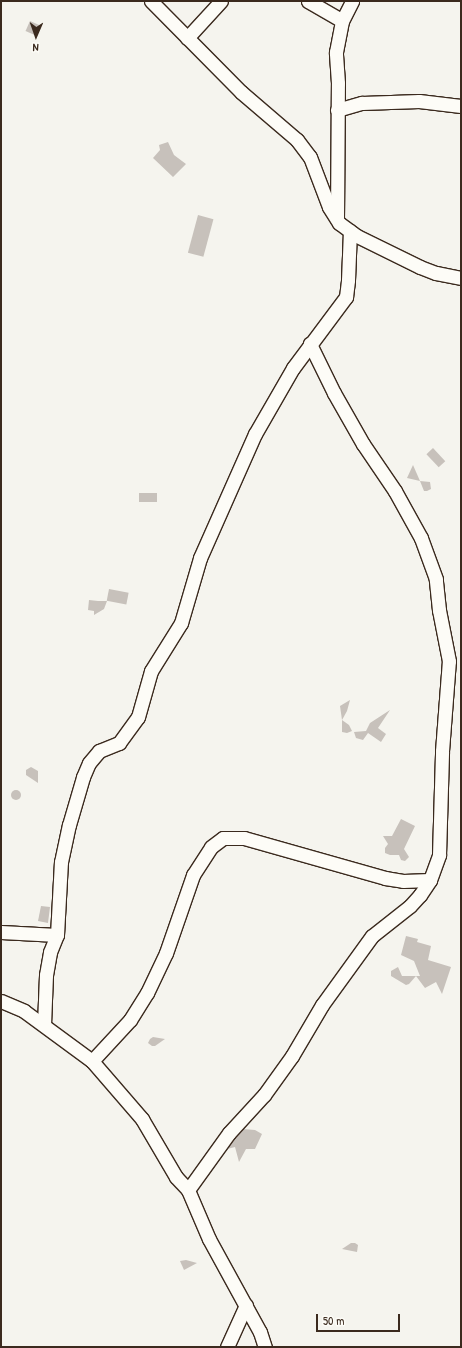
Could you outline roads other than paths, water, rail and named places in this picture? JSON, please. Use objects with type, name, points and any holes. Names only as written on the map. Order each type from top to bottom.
[{"type":"street","points":[[151,1],[241,92],[297,140],[310,157],[329,207],[339,223],[350,231],[420,267],[436,273],[461,278]]},
{"type":"street","points":[[187,38],[221,1]]},
{"type":"street","points":[[308,1],[342,21]]},
{"type":"street","points":[[336,219],[336,52],[342,21],[352,1]]},
{"type":"street","points":[[337,110],[362,103],[419,101],[461,106]]},
{"type":"street","points":[[44,1025],[46,975],[50,952],[57,935],[61,862],[69,825],[83,777],[89,763],[99,751],[119,743],[138,717],[151,670],[181,623],[200,558],[255,434],[279,391],[310,344],[346,297],[350,231]]},
{"type":"street","points":[[188,1190],[229,1133],[264,1095],[288,1062],[322,1005],[372,936],[410,906],[420,895],[430,880],[439,855],[442,751],[449,681],[449,661],[439,610],[436,579],[421,538],[395,491],[363,444],[334,393],[310,344]]},
{"type":"street","points":[[92,1061],[130,1020],[147,993],[166,953],[193,875],[211,847],[223,838],[244,838],[385,878],[403,881],[430,880]]},
{"type":"street","points":[[1,932],[57,935]]},
{"type":"street","points":[[1,1001],[24,1011],[92,1061],[142,1120],[176,1177],[188,1190],[209,1239],[246,1305],[260,1332],[265,1347]]},
{"type":"street","points":[[227,1347],[246,1305]]}]
